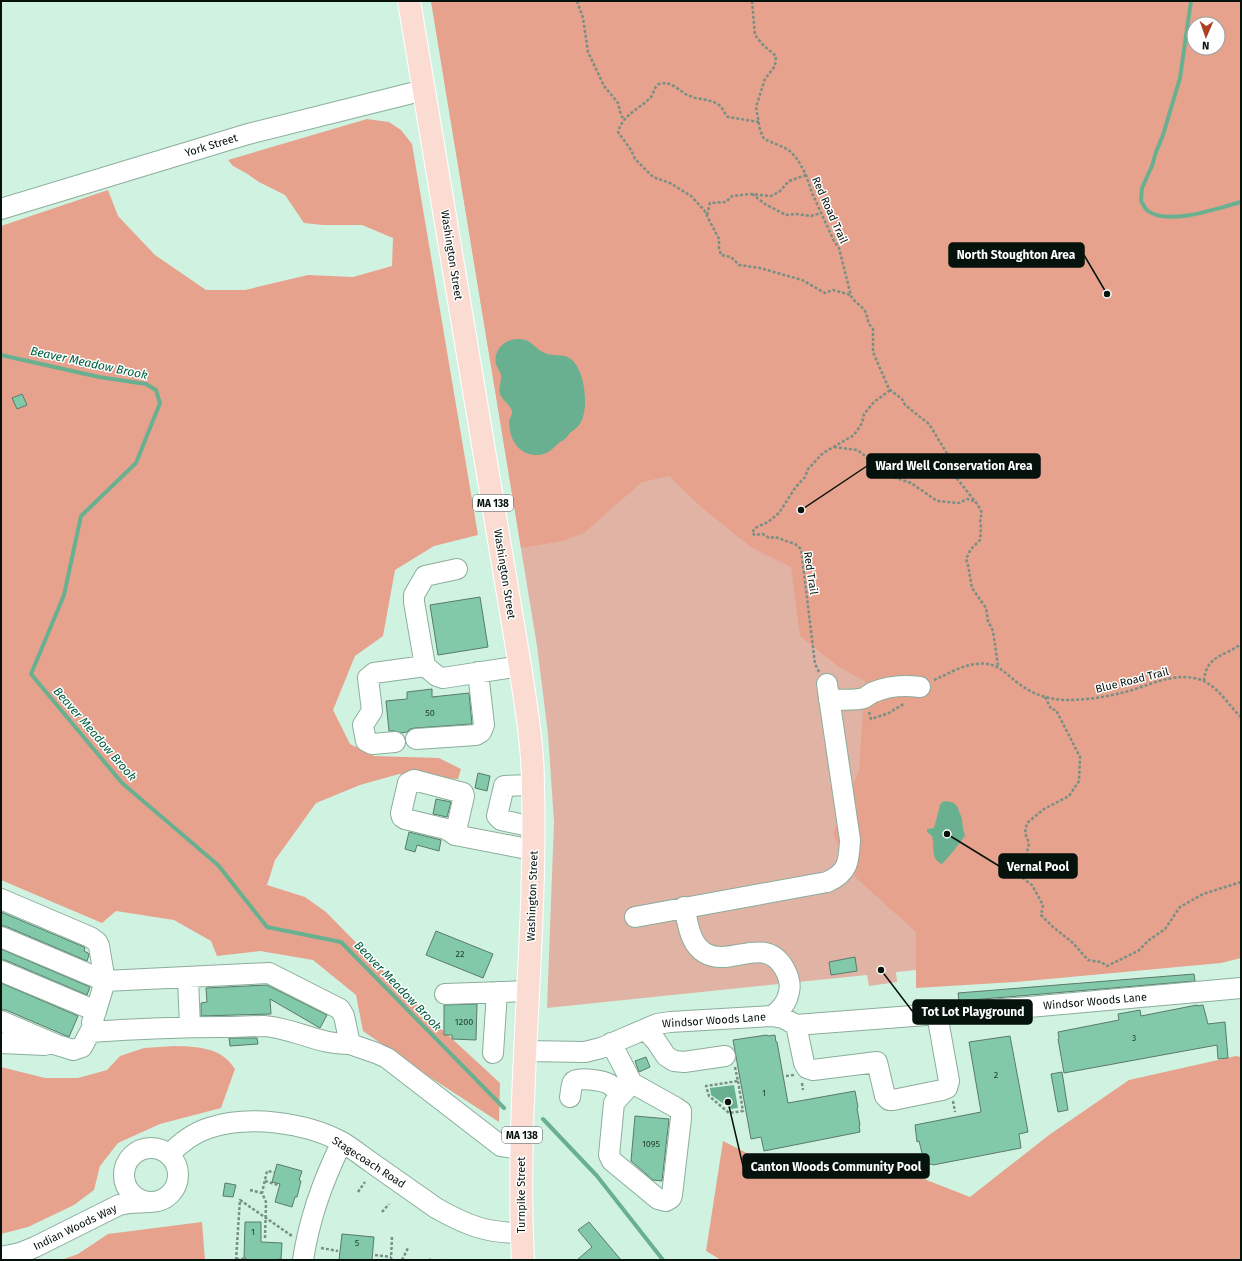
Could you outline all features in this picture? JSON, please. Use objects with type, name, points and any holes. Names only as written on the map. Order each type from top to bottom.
[{"type":"main road","name":"Washington Street","points":[[409,1],[520,666],[531,744],[534,785],[534,827],[528,1000]]},
{"type":"main road","name":"Turnpike Street","points":[[523,1260],[521,1233],[521,1149],[528,1000]]},
{"type":"street","name":"York Street","points":[[1,209],[248,134],[424,90]]},
{"type":"street","points":[[457,569],[425,576],[413,598],[425,666],[439,678],[520,666]]},
{"type":"street","points":[[395,742],[367,743],[364,722],[372,711],[368,681],[371,674],[374,673],[425,666]]},
{"type":"street","points":[[416,739],[476,735],[481,732],[484,725],[478,672]]},
{"type":"street","points":[[635,917],[827,882],[841,875],[850,854],[850,840],[826,686],[864,698],[875,692],[886,689],[907,686],[920,687]]},
{"type":"street","points":[[364,722],[385,720]]},
{"type":"street","points":[[534,785],[504,786],[497,816],[501,820],[534,827]]},
{"type":"street","points":[[455,835],[533,850]]},
{"type":"street","points":[[1,898],[94,940],[99,946],[105,981],[90,1032],[84,1045],[79,1049],[73,1050],[57,1045],[1,1021]]},
{"type":"street","points":[[684,907],[691,935],[704,953],[710,956],[722,957],[760,952],[774,957],[781,964],[788,976],[790,989],[788,998],[783,1007],[772,1016]]},
{"type":"street","points":[[1,937],[105,981],[269,973],[340,1010],[344,1016],[350,1044]]},
{"type":"street","points":[[1,970],[96,1011]]},
{"type":"street","points":[[188,978],[190,1027]]},
{"type":"street","name":"Windsor Woods Lane","points":[[526,1051],[585,1052],[601,1048],[657,1024],[670,1022],[772,1016],[783,1018],[796,1025],[1241,988]]},
{"type":"street","points":[[445,994],[497,992],[528,1000]]},
{"type":"street","points":[[493,1053],[497,992]]},
{"type":"street","points":[[796,1025],[804,1063],[807,1068],[813,1070],[877,1062],[885,1096],[889,1100],[893,1100],[948,1088],[949,1081],[937,1014]]},
{"type":"street","points":[[90,1032],[190,1027],[264,1026],[283,1029],[322,1041],[350,1044],[386,1058],[501,1146],[521,1149]]},
{"type":"street","points":[[645,1029],[656,1041],[666,1056],[674,1061],[684,1062],[730,1059]]},
{"type":"street","points":[[1,1043],[57,1045]]},
{"type":"street","points":[[611,1043],[627,1089]]},
{"type":"street","points":[[570,1097],[572,1083],[576,1080],[596,1080],[627,1089],[675,1107],[680,1111],[681,1118],[671,1198],[666,1201],[658,1199],[612,1160],[609,1155],[614,1103],[627,1089]]},
{"type":"street","name":"Stagecoach Road","points":[[169,1155],[179,1144],[194,1134],[208,1128],[225,1124],[248,1122],[291,1124],[324,1134],[342,1142],[436,1208],[468,1225],[502,1233],[521,1233]]},
{"type":"street","points":[[310,1254],[311,1223],[328,1175],[342,1142]]},
{"type":"street","points":[[147,1148],[158,1149],[169,1155],[173,1159],[178,1169],[176,1185],[170,1194],[160,1200],[149,1202],[139,1199],[131,1192],[125,1183],[124,1173],[128,1161],[136,1152],[147,1148]]},
{"type":"street","name":"Indian Woods Way","points":[[1,1243],[31,1235],[108,1196],[119,1184],[124,1173]]},
{"type":"street","name":"Indian Woods Way","points":[[1,1257],[35,1248],[119,1205],[149,1202]]},
{"type":"path","points":[[577,1],[582,15],[588,52],[604,86],[618,103],[620,115],[624,120]]},
{"type":"path","name":"Red Road Trail","points":[[752,1],[755,35],[763,45],[776,56],[774,66],[765,79],[756,107],[760,130],[764,138],[790,152],[798,160],[806,175],[821,214],[839,248],[853,300],[864,310],[869,324],[873,329],[874,352],[890,390],[902,399],[905,405],[929,424],[937,440],[948,455],[950,470],[975,501],[982,513],[980,520],[980,539],[971,549],[966,559],[972,588],[986,608],[988,621],[993,630],[998,666]]},
{"type":"path","points":[[759,122],[727,117],[724,110],[717,104],[688,96],[680,89],[671,85],[660,84],[657,85],[650,97],[624,120],[620,125],[618,133],[631,150],[635,159],[655,178],[668,183],[692,197],[704,210],[720,239],[719,248],[723,256],[730,257],[739,265],[760,268],[801,280],[826,293],[832,290],[851,295]]},
{"type":"path","points":[[707,215],[710,203],[726,202],[732,196],[751,194],[771,196],[779,192],[789,181],[806,175]]},
{"type":"path","points":[[751,194],[765,204],[784,214],[811,216],[821,214]]},
{"type":"path","name":"Red Trail","points":[[826,686],[815,664],[801,549],[795,544],[775,537],[768,538],[763,534],[755,535],[752,533],[755,528],[768,522],[779,513],[795,488],[805,477],[808,469],[823,453],[854,435],[862,424],[864,414],[874,402],[890,390]]},
{"type":"path","points":[[834,447],[857,450],[864,455],[876,469],[911,483],[937,501],[959,503],[967,499],[975,501]]},
{"type":"path","points":[[1241,644],[1212,660],[1206,670],[1204,681],[1217,691],[1230,708],[1241,718]]},
{"type":"path","name":"Blue Road Trail","points":[[998,666],[1023,687],[1039,696],[1067,700],[1112,696],[1141,688],[1164,679],[1190,678],[1204,681]]},
{"type":"path","points":[[1045,697],[1051,709],[1056,710],[1080,757],[1079,781],[1070,796],[1044,809],[1027,823],[1025,833],[1029,843],[1027,853],[1018,866],[1017,874],[1032,886],[1043,906],[1041,915],[1053,927],[1073,942],[1088,960],[1101,962],[1108,965],[1138,951],[1149,940],[1166,928],[1180,907],[1203,894],[1241,882]]},
{"type":"path","points":[[864,698],[871,719]]},
{"type":"path","points":[[730,1059],[738,1081],[743,1111],[730,1113],[709,1096],[706,1086],[738,1081]]},
{"type":"path","points":[[953,1099],[955,1112]]},
{"type":"path","points":[[262,1193],[267,1171],[274,1172]]},
{"type":"path","points":[[264,1181],[278,1185]]},
{"type":"path","points":[[358,1192],[365,1182]]},
{"type":"path","points":[[250,1190],[262,1193],[266,1199],[265,1238]]},
{"type":"path","points":[[245,1259],[236,1259],[240,1200],[297,1240]]},
{"type":"path","points":[[382,1212],[389,1204]]},
{"type":"path","points":[[375,1255],[391,1258],[392,1236]]},
{"type":"path","points":[[402,1260],[408,1248]]},
{"type":"path","points":[[310,1254],[338,1251]]},
{"type":"shaded area","points":[[431,1],[1241,1],[1155,946],[896,972],[897,982],[869,986],[867,975],[547,1008],[554,822],[548,734],[537,646]]},
{"type":"shaded area","points":[[431,1],[1241,1],[1241,958],[1221,963],[1015,982],[916,988],[916,932],[856,878],[833,834],[859,770],[865,681],[839,667],[800,636],[791,567],[752,548],[701,507],[669,476],[642,482],[584,533],[563,541],[521,548]]},
{"type":"shaded area","points":[[367,119],[389,122],[401,130],[412,144],[478,535],[434,546],[395,570],[383,636],[355,656],[333,710],[350,744],[374,756],[439,758],[461,769],[458,779],[399,774],[360,785],[316,803],[275,860],[267,885],[305,897],[326,912],[436,1024],[500,1083],[499,1122],[422,1072],[363,1031],[356,995],[313,960],[260,951],[217,956],[211,941],[174,920],[116,911],[102,923],[1,880],[1,226],[108,190],[118,216],[155,255],[206,290],[245,290],[308,275],[353,277],[392,266],[393,238],[362,225],[323,225],[304,223],[285,195],[259,182],[233,166],[228,160]]},
{"type":"shaded area","points":[[516,339],[526,340],[545,353],[565,356],[571,359],[580,371],[584,389],[585,407],[581,422],[565,439],[550,451],[541,455],[532,455],[523,451],[513,441],[509,424],[512,411],[500,393],[501,375],[496,364],[496,355],[500,347],[507,342]]},
{"type":"shaded area","points":[[946,801],[954,803],[957,806],[962,819],[965,835],[942,864],[938,862],[934,856],[932,836],[927,832],[927,829],[934,828],[940,805],[942,802]]},
{"type":"shaded area","points":[[175,1046],[201,1048],[216,1052],[223,1056],[235,1069],[221,1108],[160,1124],[118,1143],[100,1166],[94,1190],[74,1205],[28,1227],[1,1234],[1,1067],[45,1078],[78,1078],[107,1070],[120,1056],[144,1048]]},
{"type":"shaded area","points":[[1236,1056],[1241,1057],[1241,1260],[721,1260],[706,1251],[723,1141],[782,1171],[868,1157],[970,1197],[1049,1135],[1129,1080]]},
{"type":"shaded area","points":[[734,1085],[738,1108],[731,1109],[711,1095],[710,1088]]},
{"type":"shaded area","points":[[202,1222],[205,1260],[61,1260],[78,1254],[108,1234]]},
{"type":"building","points":[[22,394],[27,405],[17,409],[12,398]]},
{"type":"building","points":[[480,597],[488,647],[438,655],[430,605]]},
{"type":"building","points":[[432,689],[432,697],[469,693],[472,724],[415,728],[401,733],[389,731],[386,701],[407,699],[407,692]]},
{"type":"building","points":[[478,773],[490,776],[487,791],[475,788]]},
{"type":"building","points":[[436,799],[451,802],[447,817],[433,814]]},
{"type":"building","points":[[409,832],[441,840],[439,851],[417,845],[415,852],[405,849]]},
{"type":"building","points":[[1,912],[84,947],[84,951],[89,955],[87,961],[5,926],[1,926]]},
{"type":"building","points":[[436,931],[493,954],[483,978],[426,955]]},
{"type":"building","points":[[1,949],[90,987],[87,995],[5,960],[1,960]]},
{"type":"building","points":[[855,957],[857,971],[831,975],[829,962]]},
{"type":"building","points":[[1194,974],[1195,981],[959,1001],[958,993]]},
{"type":"building","points":[[1,983],[78,1016],[69,1037],[6,1010],[1,1010]]},
{"type":"building","points":[[267,985],[327,1015],[320,1028],[270,999],[271,1014],[201,1016],[201,1003],[207,1002],[206,988]]},
{"type":"building","points":[[477,1004],[476,1040],[452,1039],[452,1035],[444,1035],[444,1005]]},
{"type":"building","points":[[1203,1005],[1208,1024],[1225,1022],[1228,1058],[1218,1059],[1217,1045],[1064,1073],[1058,1032],[1119,1020],[1118,1014],[1140,1010],[1141,1016]]},
{"type":"building","points":[[775,1035],[788,1103],[855,1091],[860,1132],[764,1151],[761,1137],[751,1139],[733,1040]]},
{"type":"building","points":[[1010,1036],[1028,1132],[1019,1134],[1021,1148],[933,1165],[925,1165],[919,1141],[917,1142],[915,1125],[981,1112],[969,1042]]},
{"type":"building","points":[[229,1038],[257,1038],[258,1044],[230,1046]]},
{"type":"building","points":[[646,1057],[650,1067],[639,1072],[635,1061]]},
{"type":"building","points":[[1062,1072],[1068,1110],[1058,1112],[1051,1074]]},
{"type":"building","points":[[635,1116],[669,1119],[662,1181],[653,1180],[631,1161]]},
{"type":"building","points":[[277,1164],[302,1171],[299,1180],[301,1181],[297,1197],[295,1197],[292,1207],[275,1202],[280,1184],[272,1182]]},
{"type":"building","points":[[225,1183],[236,1185],[233,1197],[223,1196]]},
{"type":"building","points":[[245,1222],[261,1222],[261,1242],[282,1243],[281,1259],[246,1260],[246,1258],[244,1258]]},
{"type":"building","points":[[589,1222],[621,1260],[577,1260],[592,1247],[578,1230]]},
{"type":"building","points":[[342,1234],[374,1237],[372,1260],[339,1260]]},
{"type":"waterway","points":[[1191,1],[1180,78],[1163,135],[1142,188],[1141,201],[1148,211],[1157,215],[1168,217],[1193,214],[1241,202]]},
{"type":"waterway","name":"Beaver Meadow Brook","points":[[1,355],[99,377],[146,384],[156,390],[160,403],[136,463],[81,516],[64,595],[31,674],[122,783],[218,865],[267,927],[341,942],[504,1108]]},
{"type":"waterway","name":"Beaver Meadow Brook","points":[[543,1119],[597,1176],[663,1260]]},
{"type":"place","name":"North Stoughton Area","points":[[1107,294]]},
{"type":"place","name":"Ward Well Conservation Area","points":[[801,510]]},
{"type":"place","name":"Vernal Pool","points":[[947,834]]},
{"type":"place","name":"Tot Lot Playground","points":[[881,970]]},
{"type":"place","name":"Canton Woods Community Pool","points":[[728,1102]]}]
